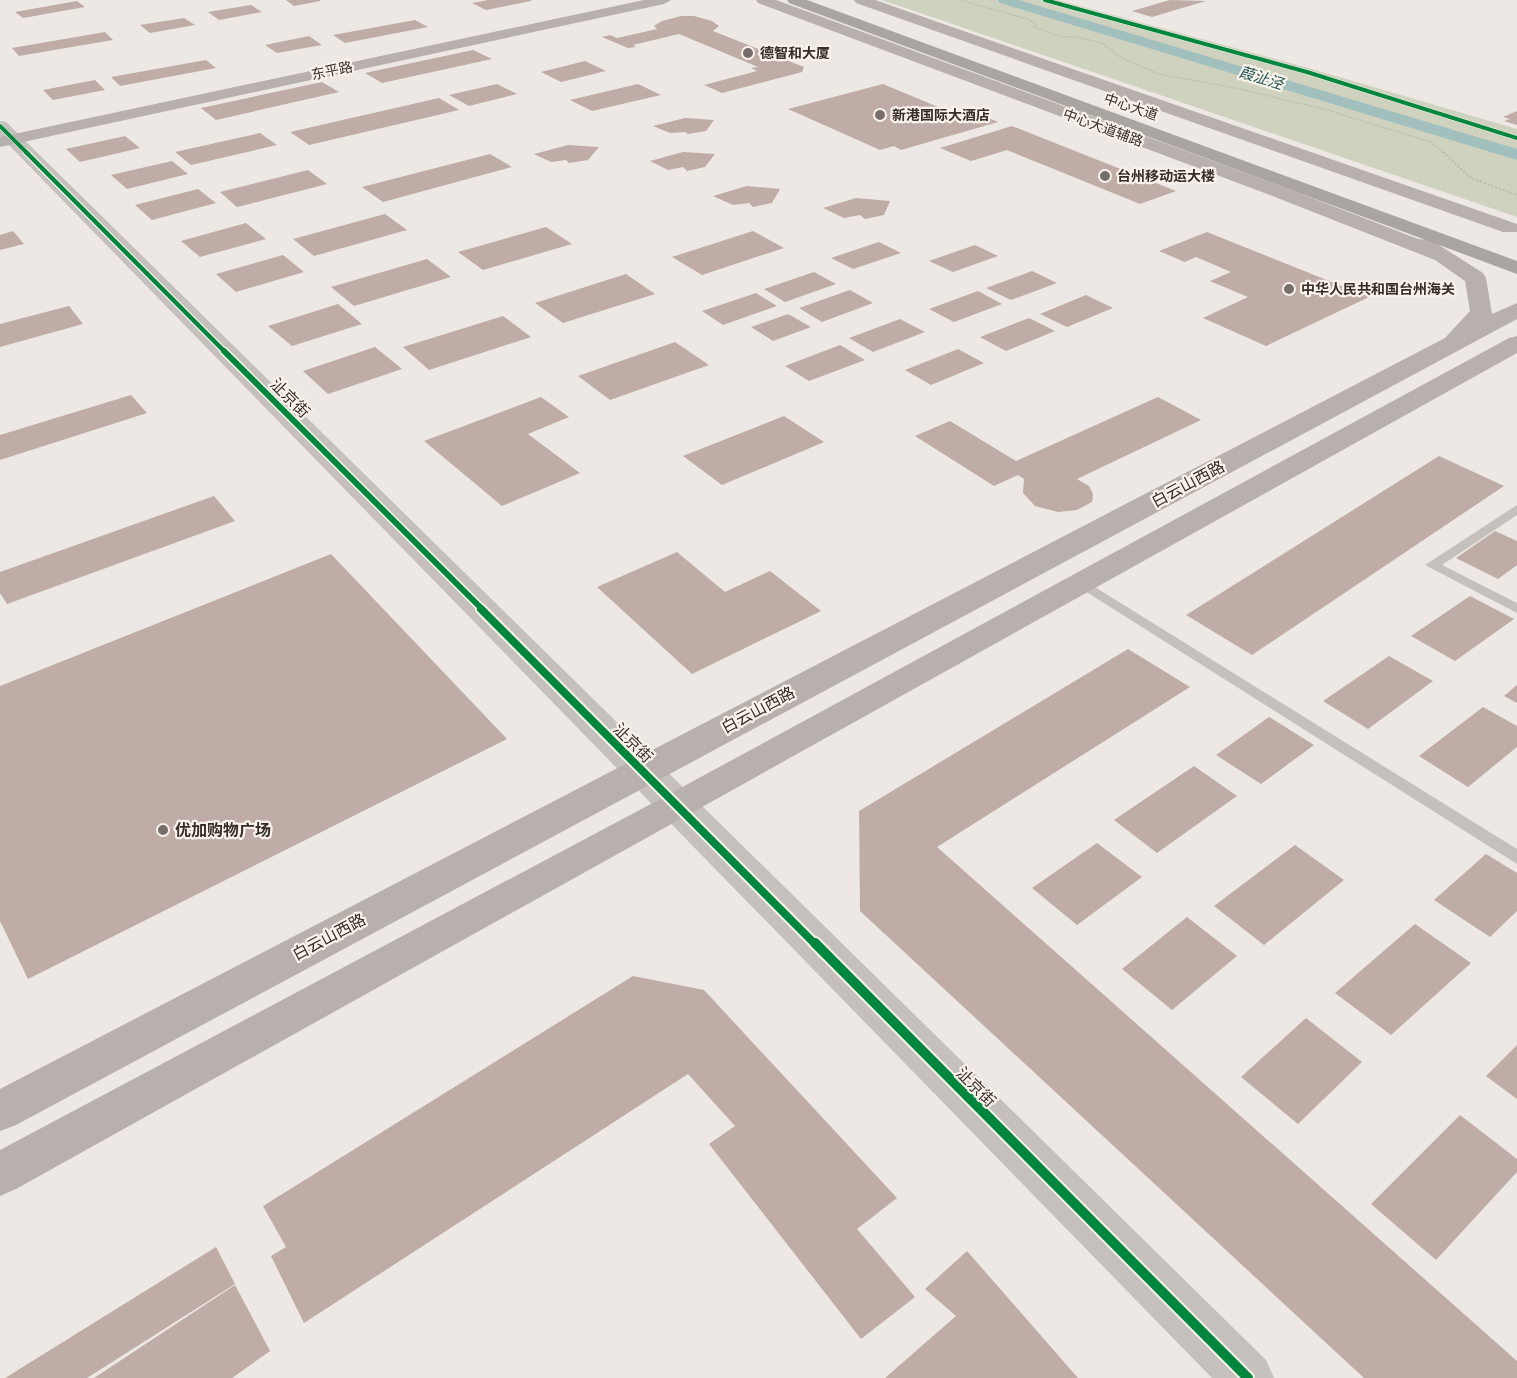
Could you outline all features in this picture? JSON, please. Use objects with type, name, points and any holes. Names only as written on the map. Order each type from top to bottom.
[{"type":"main road","name":"东平路","points":[[3,134],[625,0]]},
{"type":"main road","name":"东平路","points":[[3,134],[664,0]]},
{"type":"main road","name":"中心大道辅路","points":[[763,0],[1282,193],[1442,256]]},
{"type":"main road","name":"中心大道","points":[[794,0],[1517,268]]},
{"type":"main road","name":"中心大道","points":[[827,0],[1435,214],[1515,233]]},
{"type":"main road","points":[[861,0],[1515,233]]},
{"type":"main road","name":"中心大道","points":[[1387,220],[1475,278],[1482,312],[1462,356]]},
{"type":"main road","name":"白云山西路","points":[[0,1174],[1082,583],[1462,356],[1517,310]]},
{"type":"main road","name":"白云山西路","points":[[0,1111],[643,771],[1462,356],[1517,343]]},
{"type":"main road","name":"白云山西路","points":[[1462,356],[1517,354]]},
{"type":"street","name":"沚京街","points":[[3,134],[1248,1378]]},
{"type":"lane","points":[[1517,509],[1432,565],[1517,609]]},
{"type":"lane","points":[[1082,583],[1517,857]]},
{"type":"path","points":[[959,0],[1028,19],[1036,24],[1034,27],[1061,37],[1077,37],[1102,43],[1120,57],[1158,74],[1236,88],[1328,110],[1431,142],[1471,178],[1517,195]]},
{"type":"green space","points":[[882,0],[1058,0],[1305,67],[1517,129],[1517,217]]},
{"type":"building","points":[[286,0],[320,0],[320,1],[294,6]]},
{"type":"building","points":[[488,0],[531,1],[486,10],[472,3]]},
{"type":"building","points":[[1170,0],[1206,1],[1152,17],[1132,11]]},
{"type":"building","points":[[77,1],[85,7],[23,18],[15,12]]},
{"type":"building","points":[[251,5],[262,12],[219,20],[208,12]]},
{"type":"building","name":"德智和大厦","points":[[681,16],[694,16],[712,21],[719,26],[713,31],[804,67],[802,72],[722,93],[704,85],[757,71],[751,68],[758,67],[679,34],[628,48],[602,37],[610,35],[617,38],[657,29],[654,26],[662,21]]},
{"type":"building","points":[[184,18],[195,25],[150,33],[140,25]]},
{"type":"building","points":[[415,20],[428,27],[345,43],[333,35]]},
{"type":"building","points":[[105,32],[113,40],[19,56],[12,48]]},
{"type":"building","points":[[309,36],[322,45],[277,53],[265,45]]},
{"type":"building","points":[[473,50],[492,59],[382,83],[365,73]]},
{"type":"building","points":[[206,60],[216,68],[120,86],[111,77]]},
{"type":"building","points":[[585,61],[606,71],[561,82],[541,72]]},
{"type":"building","points":[[95,80],[105,90],[53,100],[43,90]]},
{"type":"building","points":[[322,82],[339,92],[216,120],[201,108]]},
{"type":"building","points":[[497,84],[517,94],[469,106],[449,95]]},
{"type":"building","points":[[638,84],[661,95],[592,111],[570,100]]},
{"type":"building","name":"新港国际大酒店","points":[[883,84],[962,117],[977,113],[998,122],[901,150],[894,146],[880,150],[788,109]]},
{"type":"building","points":[[439,98],[459,110],[309,145],[290,132]]},
{"type":"building","points":[[1517,111],[1517,125],[1504,121],[1510,119],[1503,117]]},
{"type":"building","points":[[685,118],[714,120],[706,131],[688,134],[685,132],[670,133],[653,126]]},
{"type":"building","name":"台州移动运大楼","points":[[1012,126],[1176,191],[1140,204],[1007,150],[971,161],[940,148]]},
{"type":"building","points":[[260,133],[277,145],[191,165],[175,152]]},
{"type":"building","points":[[125,136],[140,148],[80,162],[66,149]]},
{"type":"building","points":[[568,145],[599,147],[588,160],[569,163],[566,160],[551,162],[534,154]]},
{"type":"building","points":[[683,152],[715,154],[705,167],[687,171],[683,167],[668,170],[650,161]]},
{"type":"building","points":[[490,154],[512,167],[383,202],[362,187]]},
{"type":"building","points":[[172,161],[188,174],[127,189],[111,175]]},
{"type":"building","points":[[308,170],[327,184],[237,207],[220,192]]},
{"type":"building","points":[[747,186],[780,189],[772,203],[753,207],[749,203],[733,205],[713,196]]},
{"type":"building","points":[[198,189],[216,203],[152,220],[135,205]]},
{"type":"building","points":[[856,198],[890,201],[884,215],[865,219],[860,215],[844,218],[823,208]]},
{"type":"building","points":[[385,214],[407,230],[314,256],[293,239]]},
{"type":"building","points":[[246,223],[266,239],[200,257],[181,241]]},
{"type":"building","points":[[546,227],[572,244],[483,270],[458,252]]},
{"type":"building","points":[[13,231],[24,244],[0,250],[0,235]]},
{"type":"building","points":[[753,231],[784,248],[702,275],[672,257]]},
{"type":"building","name":"中华人民共和国台州海关","points":[[1207,232],[1369,297],[1266,346],[1203,318],[1248,297],[1210,281],[1231,272],[1196,257],[1185,262],[1159,251]]},
{"type":"building","points":[[879,242],[901,253],[853,269],[831,258]]},
{"type":"building","points":[[975,245],[998,256],[953,272],[929,261]]},
{"type":"building","points":[[283,255],[304,272],[236,292],[216,274]]},
{"type":"building","points":[[427,259],[451,277],[354,306],[331,287]]},
{"type":"building","points":[[1032,271],[1057,283],[1011,300],[986,288]]},
{"type":"building","points":[[814,272],[836,284],[785,302],[764,289]]},
{"type":"building","points":[[626,274],[655,294],[563,323],[535,303]]},
{"type":"building","points":[[850,290],[873,303],[822,322],[799,308]]},
{"type":"building","points":[[978,291],[1002,304],[954,322],[929,309]]},
{"type":"building","points":[[756,293],[777,306],[723,325],[702,311]]},
{"type":"building","points":[[1086,295],[1113,308],[1067,327],[1040,314]]},
{"type":"building","points":[[338,304],[362,324],[292,346],[268,326]]},
{"type":"building","points":[[69,306],[83,324],[0,347],[0,324]]},
{"type":"building","points":[[788,314],[811,327],[773,341],[751,327]]},
{"type":"building","points":[[503,316],[531,337],[429,370],[403,347]]},
{"type":"building","points":[[1029,318],[1055,331],[1006,351],[980,337]]},
{"type":"building","points":[[900,319],[925,332],[873,352],[849,338]]},
{"type":"building","points":[[675,342],[709,365],[610,400],[578,376]]},
{"type":"building","points":[[840,345],[865,360],[809,381],[785,366]]},
{"type":"building","points":[[375,347],[402,369],[328,394],[303,371]]},
{"type":"building","points":[[958,349],[984,363],[931,385],[905,370]]},
{"type":"building","points":[[131,395],[147,413],[0,460],[0,435]]},
{"type":"building","points":[[541,397],[569,417],[528,434],[580,473],[502,506],[424,441]]},
{"type":"building","points":[[1158,397],[1201,420],[1077,479],[1089,486],[1093,494],[1092,502],[1077,510],[1058,512],[1035,506],[1023,493],[1024,479],[1018,475],[994,486],[915,436],[950,421],[1016,461]]},
{"type":"building","points":[[784,416],[824,442],[722,485],[683,456]]},
{"type":"building","points":[[1439,456],[1504,486],[1252,655],[1186,615]]},
{"type":"building","points":[[214,496],[235,521],[7,604],[0,593],[0,572]]},
{"type":"building","points":[[1495,531],[1517,541],[1517,565],[1498,579],[1456,558]]},
{"type":"building","points":[[677,552],[725,592],[770,571],[821,611],[692,674],[597,587]]},
{"type":"building","name":"优加购物广场","points":[[331,554],[507,739],[28,979],[0,921],[0,686]]},
{"type":"building","points":[[1470,596],[1514,619],[1455,661],[1411,636]]},
{"type":"building","points":[[1128,649],[1190,687],[937,847],[1517,1361],[1517,1378],[1364,1378],[860,911],[859,811]]},
{"type":"building","points":[[1389,656],[1433,681],[1368,729],[1323,701]]},
{"type":"building","points":[[1517,685],[1517,703],[1504,696]]},
{"type":"building","points":[[1483,707],[1517,726],[1517,747],[1468,787],[1419,756]]},
{"type":"building","points":[[1269,717],[1314,745],[1261,784],[1216,755]]},
{"type":"building","points":[[1194,766],[1237,796],[1157,853],[1114,820]]},
{"type":"building","points":[[1097,843],[1142,877],[1077,925],[1032,888]]},
{"type":"building","points":[[1295,845],[1344,880],[1264,945],[1214,906]]},
{"type":"building","points":[[1486,854],[1517,873],[1517,911],[1490,937],[1434,900]]},
{"type":"building","points":[[1187,917],[1237,956],[1172,1010],[1122,969]]},
{"type":"building","points":[[1415,924],[1471,963],[1391,1035],[1335,993]]},
{"type":"building","points":[[633,976],[704,990],[897,1198],[857,1229],[915,1297],[861,1339],[709,1144],[735,1126],[688,1074],[304,1323],[271,1256],[286,1247],[263,1206]]},
{"type":"building","points":[[1306,1018],[1362,1062],[1298,1124],[1241,1077]]},
{"type":"building","points":[[1517,1045],[1517,1099],[1486,1076]]},
{"type":"building","points":[[1460,1115],[1517,1159],[1517,1172],[1436,1260],[1371,1204]]},
{"type":"building","points":[[216,1247],[235,1284],[87,1378],[5,1378]]},
{"type":"building","points":[[967,1251],[1078,1378],[885,1378],[956,1316],[925,1289]]},
{"type":"building","points":[[235,1285],[270,1351],[232,1378],[94,1378]]},
{"type":"waterway","name":"葭沚泾","points":[[1005,0],[1517,155]]},
{"type":"cycle path","points":[[1045,0],[1307,72],[1517,138]]},
{"type":"cycle path","points":[[0,126],[1248,1378]]},
{"type":"place","name":"德智和大厦","points":[[748,53]]},
{"type":"place","name":"新港国际大酒店","points":[[880,115]]},
{"type":"place","name":"台州移动运大楼","points":[[1105,176]]},
{"type":"place","name":"中华人民共和国台州海关","points":[[1289,289]]},
{"type":"place","name":"优加购物广场","points":[[163,830]]}]
